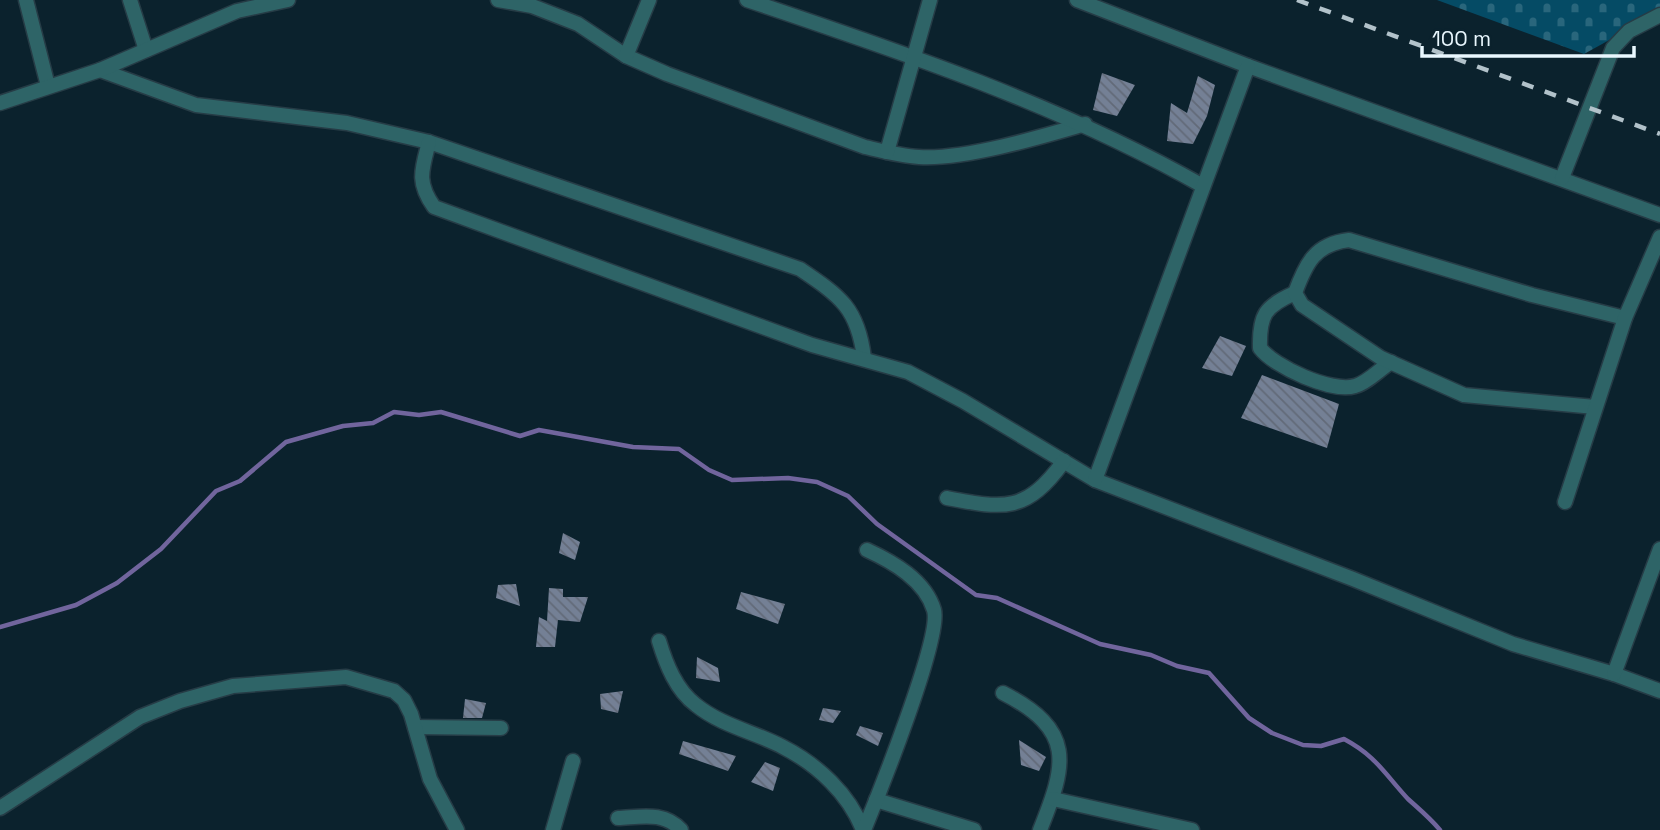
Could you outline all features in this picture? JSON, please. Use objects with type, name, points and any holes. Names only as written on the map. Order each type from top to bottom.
[{"type":"street","points":[[26,0],[48,86]]},
{"type":"street","points":[[130,0],[146,50]]},
{"type":"street","points":[[0,103],[100,70],[236,6],[288,0]]},
{"type":"street","points":[[498,0],[532,6],[578,24],[626,56],[865,148],[921,158],[987,149],[1085,124]]},
{"type":"street","points":[[626,56],[649,0]]},
{"type":"street","points":[[747,0],[1048,108],[1085,124],[1203,186]]},
{"type":"street","points":[[887,152],[930,0]]},
{"type":"street","points":[[1077,0],[1248,66],[1660,215]]},
{"type":"street","points":[[1562,178],[1613,48],[1629,31],[1660,15]]},
{"type":"street","points":[[1095,480],[1248,66]]},
{"type":"street","points":[[100,70],[195,105],[347,123],[429,142],[800,269],[835,293],[853,313],[864,358]]},
{"type":"street","points":[[429,142],[421,174],[424,192],[434,206],[812,345],[908,372],[1095,480],[1513,644],[1614,674],[1660,691]]},
{"type":"street","points":[[1565,502],[1625,318],[1660,237]]},
{"type":"street","points":[[1391,362],[1357,386],[1345,388],[1303,377],[1268,358],[1260,348],[1264,314],[1272,303],[1295,293],[1301,276],[1317,251],[1328,242],[1349,240],[1532,295],[1625,318]]},
{"type":"street","points":[[1295,293],[1302,305],[1391,362],[1464,395],[1595,407]]},
{"type":"street","points":[[947,498],[996,508],[1025,499],[1049,481],[1064,461]]},
{"type":"street","points":[[1614,674],[1660,549]]},
{"type":"street","points":[[863,830],[920,678],[935,613],[929,596],[914,580],[887,559],[867,550]]},
{"type":"street","points":[[659,641],[677,683],[695,705],[739,730],[783,747],[827,777],[854,808],[863,830]]},
{"type":"street","points":[[0,808],[140,716],[233,686],[346,677],[394,691],[404,700],[430,779],[457,830]]},
{"type":"street","points":[[1003,693],[1035,712],[1054,735],[1060,765],[1053,799],[1040,830]]},
{"type":"street","points":[[415,727],[501,728]]},
{"type":"street","points":[[552,830],[573,761]]},
{"type":"street","points":[[1053,799],[1192,830]]},
{"type":"street","points":[[876,800],[974,830]]},
{"type":"street","points":[[618,818],[659,816],[674,822],[681,830]]},
{"type":"green space","points":[[1437,0],[1660,0],[1660,12],[1584,54]]},
{"type":"building","points":[[1102,73],[1135,85],[1117,116],[1093,110]]},
{"type":"building","points":[[1198,76],[1215,85],[1207,116],[1193,144],[1167,141],[1171,103],[1187,113]]},
{"type":"building","points":[[1220,336],[1246,346],[1232,376],[1202,368]]},
{"type":"building","points":[[1262,375],[1339,404],[1327,448],[1241,418]]},
{"type":"building","points":[[563,533],[580,542],[575,560],[559,553]]},
{"type":"building","points":[[516,584],[520,606],[496,598],[498,585]]},
{"type":"building","points":[[549,588],[563,589],[563,597],[588,597],[580,622],[558,620],[555,647],[536,647],[539,617],[547,621]]},
{"type":"building","points":[[741,592],[785,604],[778,624],[736,609]]},
{"type":"building","points":[[697,657],[718,668],[720,682],[696,678]]},
{"type":"building","points":[[623,691],[618,713],[601,709],[600,694]]},
{"type":"building","points":[[465,699],[486,703],[482,718],[463,718]]},
{"type":"building","points":[[823,708],[841,711],[833,723],[819,720]]},
{"type":"building","points":[[860,726],[883,733],[878,746],[856,735]]},
{"type":"building","points":[[1019,740],[1046,757],[1039,771],[1021,765]]},
{"type":"building","points":[[683,741],[736,756],[728,771],[679,754]]},
{"type":"building","points":[[765,762],[780,768],[773,791],[751,782]]},
{"type":"waterway","points":[[0,627],[76,605],[117,583],[161,549],[216,491],[240,481],[286,442],[343,426],[373,423],[394,412],[419,415],[441,412],[520,436],[539,430],[633,447],[679,449],[709,470],[732,480],[788,478],[817,482],[848,496],[877,524],[976,595],[997,598],[1100,644],[1151,655],[1177,666],[1209,673],[1249,718],[1272,733],[1303,745],[1321,746],[1344,739],[1355,745],[1372,759],[1440,830]]},
{"type":"railway","points":[[1297,0],[1660,134]]}]
